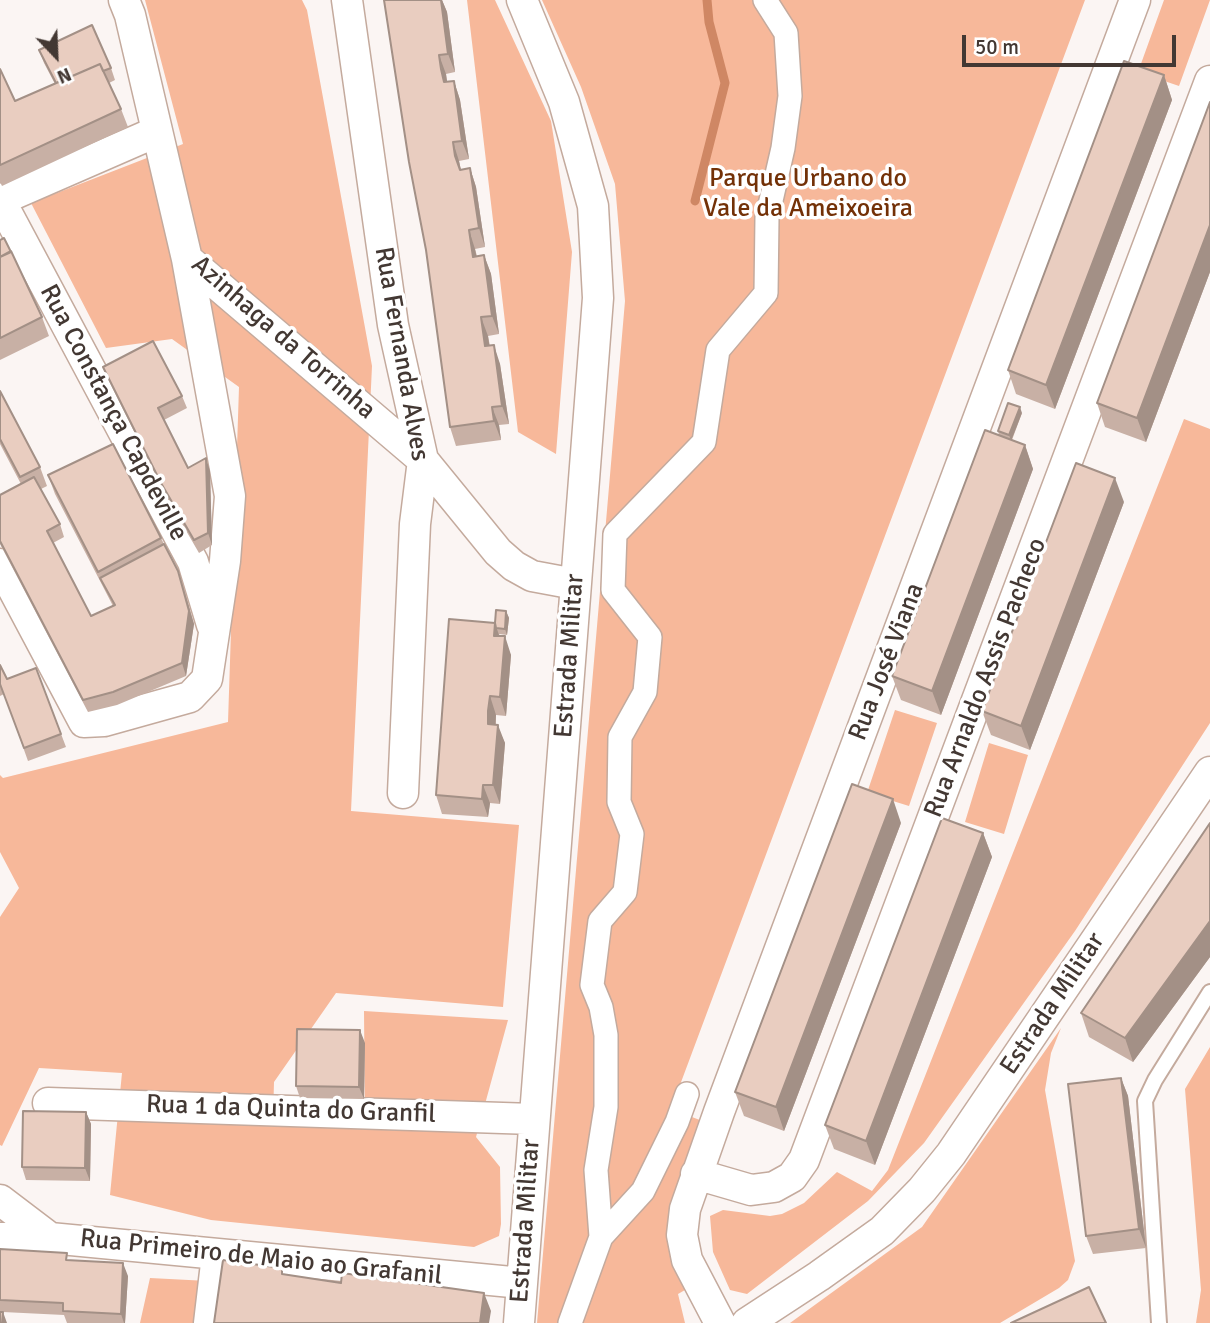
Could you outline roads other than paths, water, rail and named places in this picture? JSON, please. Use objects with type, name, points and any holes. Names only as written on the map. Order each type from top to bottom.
[{"type":"street","name":"Azinhaga da Torrinha","points":[[124,0],[130,15],[187,259],[423,460],[498,552],[514,566],[532,576],[575,584]]},
{"type":"street","name":"Rua Fernanda Alves","points":[[347,0],[393,326],[423,460],[415,524],[402,793]]},
{"type":"street","name":"Estrada Militar","points":[[519,1323],[598,298],[593,206],[564,102],[522,0]]},
{"type":"street","points":[[601,1237],[596,1170],[607,1098],[606,1035],[592,985],[600,922],[625,892],[632,834],[619,802],[620,737],[645,692],[650,637],[613,590],[615,534],[704,442],[718,350],[765,293],[767,218],[783,148],[790,96],[786,33],[765,0]]},
{"type":"street","name":"Rua José Viana","points":[[720,1323],[687,1260],[682,1235],[685,1209],[1135,0]]},
{"type":"street","name":"Rua Arnaldo Assis Pacheco","points":[[696,1174],[751,1190],[774,1187],[792,1177],[804,1160],[1210,81]]},
{"type":"street","points":[[0,200],[156,132]]},
{"type":"street","name":"Rua Constança Capdeville","points":[[0,200],[193,562],[214,632]]},
{"type":"street","points":[[0,564],[84,722],[104,721],[190,697],[207,679],[225,561],[230,496],[187,259]]},
{"type":"street","name":"Estrada Militar","points":[[747,1323],[882,1231],[922,1190],[951,1154],[1210,772]]},
{"type":"street","points":[[570,1323],[601,1237],[643,1191],[677,1122],[687,1094]]},
{"type":"street","name":"Rua 1 da Quinta do Granfil","points":[[48,1103],[533,1119]]},
{"type":"street","points":[[0,1200],[50,1238]]},
{"type":"street","name":"Rua Primeiro de Maio ao Grafanil","points":[[0,1238],[50,1238],[522,1283]]},
{"type":"street","points":[[209,1323],[217,1255]]},
{"type":"lane","points":[[1159,1323],[1145,1101],[1155,1080],[1210,992]]},
{"type":"waterway","points":[[695,201],[725,83],[709,22],[707,0]]},
{"type":"park label","name":"Parque Urbano do Vale da Ameixoeira","points":[[808,194]]}]
